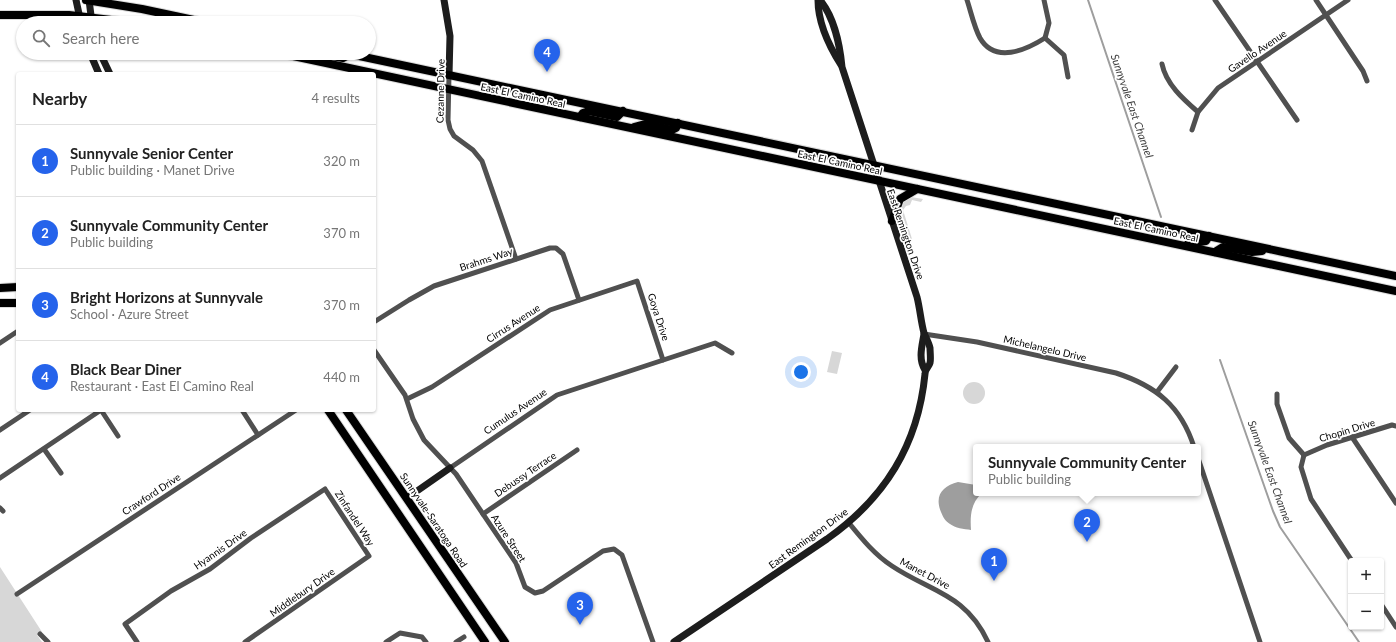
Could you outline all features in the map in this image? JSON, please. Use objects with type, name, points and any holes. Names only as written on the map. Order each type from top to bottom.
[{"type":"main road","points":[[76,0],[79,16]]},
{"type":"main road","points":[[91,16],[88,0],[175,16]]},
{"type":"main road","name":"Cezanne Drive","points":[[444,0],[450,36],[449,75]]},
{"type":"main road","name":"East Remington Drive","points":[[674,642],[849,523],[880,490],[902,456],[917,418],[925,370],[921,364],[921,347],[924,334],[917,298],[842,67],[840,48],[826,8],[819,0]]},
{"type":"main road","points":[[0,15],[31,14],[51,16]]},
{"type":"main road","points":[[93,60],[98,72]]},
{"type":"main road","points":[[103,60],[109,72]]},
{"type":"main road","name":"East El Camino Real","points":[[323,60],[375,72]]},
{"type":"main road","name":"East El Camino Real","points":[[376,60],[1396,276]]},
{"type":"main road","name":"East El Camino Real","points":[[376,72],[1396,291]]},
{"type":"main road","points":[[580,117],[583,113],[588,111],[617,117],[623,112]]},
{"type":"main road","points":[[631,128],[645,124],[672,130],[676,128],[678,124]]},
{"type":"main road","points":[[892,221],[900,199],[917,189]]},
{"type":"main road","points":[[1183,245],[1206,241],[1209,236]]},
{"type":"main road","points":[[1215,252],[1223,247],[1252,252],[1271,250]]},
{"type":"main road","points":[[0,288],[16,287]]},
{"type":"main road","points":[[0,303],[16,303]]},
{"type":"main road","points":[[329,412],[485,642]]},
{"type":"main road","name":"Sunnyvale-Saratoga Road","points":[[347,412],[505,642]]},
{"type":"main road","name":"Cumulus Avenue","points":[[406,498],[450,468]]},
{"type":"street","points":[[967,0],[980,38],[992,50],[1008,54],[1029,48],[1045,38],[1049,23],[1044,0]]},
{"type":"street","points":[[1215,0],[1297,120]]},
{"type":"street","points":[[1316,0],[1363,71],[1367,81]]},
{"type":"street","name":"Gavello Avenue","points":[[1192,130],[1198,112],[1218,88],[1348,0]]},
{"type":"street","points":[[1045,38],[1064,55],[1068,77]]},
{"type":"street","points":[[1162,64],[1164,72],[1182,98],[1198,112]]},
{"type":"street","name":"Cezanne Drive","points":[[449,75],[448,120],[450,129],[454,136],[473,150],[482,161],[516,259]]},
{"type":"street","name":"Brahms Way","points":[[376,321],[434,286],[550,248],[556,248],[563,254],[579,300]]},
{"type":"street","name":"Cirrus Avenue","points":[[407,399],[432,387],[536,317],[550,310],[637,281]]},
{"type":"street","name":"Goya Drive","points":[[637,281],[663,360]]},
{"type":"street","points":[[0,343],[16,332]]},
{"type":"street","name":"Michelangelo Drive","points":[[924,334],[977,342],[1116,373],[1135,379],[1157,392],[1170,403],[1181,418],[1193,444]]},
{"type":"street","name":"Cumulus Avenue","points":[[450,468],[557,395],[715,343],[732,353]]},
{"type":"street","name":"Azure Street","points":[[376,353],[407,399],[413,419],[424,440],[450,468],[483,514],[516,563],[525,587],[535,593],[543,591],[603,551],[614,549],[619,551],[624,559],[653,642]]},
{"type":"street","points":[[1157,392],[1176,366]]},
{"type":"street","points":[[1277,394],[1277,404],[1289,438],[1304,455],[1300,467],[1311,499],[1350,558]]},
{"type":"street","points":[[0,430],[27,412]]},
{"type":"street","points":[[0,478],[98,412]]},
{"type":"street","points":[[102,412],[118,436]]},
{"type":"street","points":[[243,412],[258,435]]},
{"type":"street","name":"Crawford Drive","points":[[17,594],[293,412]]},
{"type":"street","name":"Chopin Drive","points":[[1304,455],[1310,451],[1352,437],[1392,425],[1396,426]]},
{"type":"street","points":[[1352,437],[1396,502]]},
{"type":"street","points":[[44,449],[61,473]]},
{"type":"street","name":"Debussy Terrace","points":[[483,514],[577,450]]},
{"type":"street","points":[[1201,467],[1260,642]]},
{"type":"street","name":"Zinfandel Way","points":[[325,489],[369,556]]},
{"type":"street","name":"Hyannis Drive","points":[[137,642],[125,624],[171,591],[210,569],[251,538],[325,489]]},
{"type":"street","name":"Manet Drive","points":[[849,523],[883,560],[900,571],[944,592],[956,601],[976,622],[988,642]]},
{"type":"street","name":"Middlebury Drive","points":[[245,642],[369,556]]},
{"type":"street","points":[[1384,609],[1396,627]]},
{"type":"street","points":[[386,642],[400,633],[422,636],[426,642]]},
{"type":"street","points":[[40,634],[48,642]]},
{"type":"street","points":[[456,642],[464,636]]},
{"type":"shaded area","points":[[911,197],[923,199],[921,202],[912,200],[910,205],[906,206],[903,210],[912,239],[909,240],[902,222],[901,210],[905,201]]},
{"type":"shaded area","points":[[832,351],[842,353],[837,374],[827,372]]},
{"type":"shaded area","points":[[974,382],[982,385],[985,393],[982,401],[974,404],[966,401],[963,393],[966,385]]},
{"type":"shaded area","points":[[958,482],[973,484],[973,496],[979,496],[973,505],[971,530],[957,527],[948,523],[941,512],[939,506],[939,496],[944,489]]},
{"type":"shaded area","points":[[0,567],[42,632],[37,635],[42,642],[0,642]]},
{"type":"waterway","name":"Sunnyvale East Channel","points":[[1088,0],[1161,217]]},
{"type":"waterway","name":"Sunnyvale East Channel","points":[[1220,360],[1280,527],[1359,642]]},
{"type":"place","name":"Black Bear Diner","points":[[547,72]]},
{"type":"place","name":"Sunnyvale Community Center","points":[[1087,542]]},
{"type":"place","name":"Sunnyvale Senior Center","points":[[994,581]]},
{"type":"place","name":"Bright Horizons at Sunnyvale","points":[[580,625]]}]
